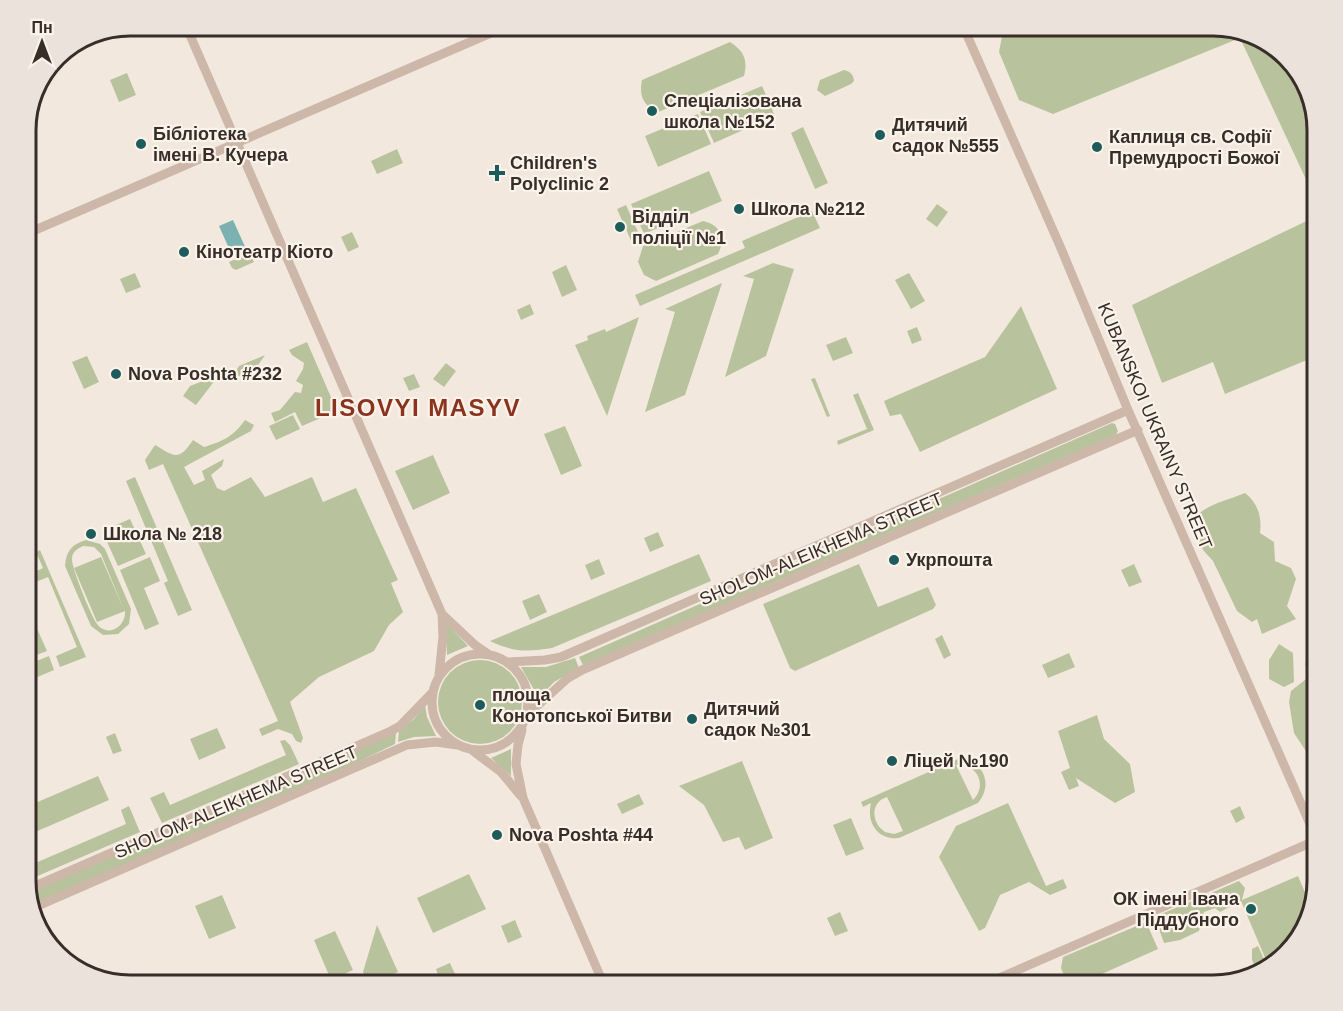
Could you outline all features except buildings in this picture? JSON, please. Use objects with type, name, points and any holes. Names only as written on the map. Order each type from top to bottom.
[{"type":"street","points":[[190,36],[442,614],[443,637],[439,675],[432,693],[431,708],[435,723],[444,736],[457,745],[473,751],[501,772],[523,798]]},
{"type":"street","points":[[36,230],[484,36]]},
{"type":"street","name":"KUBANSKOI UKRAINY STREET","points":[[967,36],[1060,246],[1128,410],[1307,817]]},
{"type":"street","name":"SHOLOM-ALEIKHEMA STREET","points":[[507,662],[561,657],[1128,410]]},
{"type":"street","name":"SHOLOM-ALEIKHEMA STREET","points":[[526,718],[568,678],[582,670],[1138,430]]},
{"type":"street","points":[[442,614],[476,645],[490,655],[507,662],[518,672],[525,684],[528,698],[526,718],[518,745],[516,764],[523,798],[599,975]]},
{"type":"street","points":[[439,675],[449,664],[461,657],[475,654],[490,655]]},
{"type":"street","name":"SHOLOM-ALEIKHEMA STREET","points":[[36,886],[389,732],[400,726],[432,693]]},
{"type":"street","points":[[473,751],[494,749],[508,742],[526,718]]},
{"type":"street","name":"SHOLOM-ALEIKHEMA STREET","points":[[39,905],[407,745],[423,742],[457,745]]},
{"type":"street","points":[[1008,975],[1307,844]]},
{"type":"green space","points":[[1002,36],[1213,36],[1237,39],[1053,114],[1019,100],[999,52]]},
{"type":"green space","points":[[1241,41],[1270,55],[1288,73],[1297,88],[1306,118],[1307,182]]},
{"type":"green space","points":[[730,42],[744,56],[744,76],[656,113],[645,103],[641,91],[642,80]]},
{"type":"green space","points":[[844,70],[852,75],[854,81],[851,84],[825,96],[817,90],[820,80]]},
{"type":"green space","points":[[127,73],[136,95],[119,102],[110,80]]},
{"type":"green space","points":[[762,86],[775,116],[714,143],[700,112]]},
{"type":"green space","points":[[698,114],[711,144],[658,167],[645,136]]},
{"type":"green space","points":[[803,127],[828,183],[815,189],[791,133]]},
{"type":"green space","points":[[397,149],[403,163],[377,174],[371,161]]},
{"type":"green space","points":[[709,171],[722,201],[644,234],[631,204]]},
{"type":"green space","points":[[937,204],[948,212],[937,227],[926,219]]},
{"type":"green space","points":[[626,205],[642,241],[633,245],[617,209]]},
{"type":"green space","points":[[812,211],[820,228],[640,306],[635,295],[745,248],[742,241]]},
{"type":"green space","points":[[703,221],[714,226],[720,233],[722,243],[718,254],[656,281],[644,275],[638,262],[643,246]]},
{"type":"green space","points":[[1307,221],[1307,360],[1225,394],[1213,362],[1162,383],[1132,305]]},
{"type":"green space","points":[[352,232],[359,247],[348,252],[341,237]]},
{"type":"green space","points":[[250,253],[254,262],[236,270],[232,268],[229,262]]},
{"type":"green space","points":[[773,263],[794,269],[766,356],[725,377],[754,279],[743,276]]},
{"type":"green space","points":[[566,265],[577,290],[562,297],[552,272]]},
{"type":"green space","points":[[135,273],[141,287],[126,293],[120,279]]},
{"type":"green space","points":[[909,273],[925,301],[911,309],[895,280]]},
{"type":"green space","points":[[722,283],[685,395],[645,412],[675,312],[665,309]]},
{"type":"green space","points":[[530,304],[534,314],[521,320],[517,310]]},
{"type":"green space","points":[[1021,306],[1057,389],[920,452],[901,414],[890,416],[884,401],[985,357]]},
{"type":"green space","points":[[639,317],[607,416],[575,345],[588,340],[587,336],[605,329],[606,332]]},
{"type":"green space","points":[[917,327],[922,340],[912,344],[907,331]]},
{"type":"green space","points":[[846,337],[853,353],[833,361],[826,345]]},
{"type":"green space","points":[[307,342],[337,411],[302,426],[295,412],[275,422],[271,413],[280,410],[295,392],[301,393],[303,385],[296,381],[304,363],[292,355],[289,350]]},
{"type":"green space","points":[[265,355],[247,381],[235,373],[239,366]]},
{"type":"green space","points":[[87,356],[99,382],[84,389],[72,362]]},
{"type":"green space","points":[[446,363],[456,371],[444,387],[433,379]]},
{"type":"green space","points":[[414,374],[420,387],[409,391],[403,378]]},
{"type":"green space","points":[[219,375],[196,405],[183,396],[190,386]]},
{"type":"green space","points":[[815,378],[830,416],[827,417],[811,379]]},
{"type":"green space","points":[[858,393],[874,430],[838,445],[837,441],[867,429],[853,395]]},
{"type":"green space","points":[[293,415],[300,429],[276,440],[269,426]]},
{"type":"green space","points":[[245,420],[254,425],[251,431],[184,467],[194,485],[205,480],[202,471],[224,459],[222,466],[211,475],[217,488],[224,491],[251,477],[265,497],[312,477],[323,502],[356,488],[398,580],[391,583],[403,612],[389,625],[374,651],[319,677],[290,702],[303,738],[301,743],[296,741],[292,734],[278,729],[262,736],[259,729],[278,721],[163,464],[149,470],[145,460],[155,445],[176,455],[184,451],[193,440],[204,447],[217,443],[232,434]]},
{"type":"green space","points":[[1112,423],[1118,431],[1116,435],[583,665],[579,657]]},
{"type":"green space","points":[[565,426],[582,466],[561,475],[544,434]]},
{"type":"green space","points":[[433,455],[450,493],[413,510],[395,471]]},
{"type":"green space","points":[[135,477],[192,610],[178,616],[164,583],[168,581],[126,481]]},
{"type":"green space","points":[[1245,493],[1253,501],[1258,511],[1260,533],[1274,542],[1275,561],[1291,568],[1296,579],[1287,606],[1296,619],[1262,634],[1257,619],[1252,622],[1237,611],[1213,561],[1203,550],[1196,534],[1202,526],[1191,520],[1211,506]]},
{"type":"green space","points":[[130,519],[146,554],[118,566],[102,531]]},
{"type":"green space","points":[[658,532],[664,546],[650,552],[644,538]]},
{"type":"green space","points":[[86,540],[100,544],[105,549],[131,609],[129,624],[118,634],[103,635],[91,626],[65,566],[68,552],[73,546]],"holes":[[[83,546],[94,547],[101,554],[124,610],[101,557],[74,568],[72,557]],[[75,571],[97,622],[125,611],[123,622],[115,629],[101,628],[94,620]]]},
{"type":"green space","points":[[40,550],[86,657],[60,667],[56,656],[77,647],[48,577],[36,582],[36,571],[43,568],[36,552]]},
{"type":"green space","points":[[699,554],[711,581],[552,648],[520,650],[490,641]]},
{"type":"green space","points":[[150,557],[160,581],[144,588],[159,624],[145,630],[120,570]]},
{"type":"green space","points":[[599,559],[605,574],[591,580],[585,565]]},
{"type":"green space","points":[[859,564],[878,607],[928,587],[936,605],[933,609],[795,671],[790,668],[763,604]]},
{"type":"green space","points":[[1134,564],[1142,582],[1129,587],[1121,570]]},
{"type":"green space","points":[[539,594],[547,612],[530,620],[522,601]]},
{"type":"green space","points":[[446,623],[468,646],[447,655]]},
{"type":"green space","points":[[36,626],[47,651],[36,655]]},
{"type":"green space","points":[[942,635],[951,655],[944,659],[935,639]]},
{"type":"green space","points":[[1279,644],[1293,653],[1294,682],[1284,687],[1269,679],[1269,660]]},
{"type":"green space","points":[[1069,653],[1075,667],[1048,678],[1042,665]]},
{"type":"green space","points":[[49,656],[54,670],[36,678],[36,661]]},
{"type":"green space","points":[[575,658],[579,668],[554,682],[533,704],[533,688],[521,667],[546,667]]},
{"type":"green space","points":[[480,660],[503,667],[515,679],[522,702],[515,725],[503,737],[480,744],[457,737],[445,725],[438,702],[445,679],[457,667]]},
{"type":"green space","points":[[1306,679],[1307,753],[1294,733],[1289,702],[1291,691]]},
{"type":"green space","points":[[425,705],[427,717],[436,736],[414,737],[398,742],[399,731],[414,719]]},
{"type":"green space","points":[[1097,715],[1104,739],[1130,764],[1135,792],[1115,803],[1076,778],[1079,786],[1069,790],[1061,772],[1070,768],[1058,731]]},
{"type":"green space","points":[[217,728],[226,748],[199,760],[190,739]]},
{"type":"green space","points":[[396,732],[395,744],[265,807],[39,905],[36,886]]},
{"type":"green space","points":[[115,733],[122,751],[113,754],[106,737]]},
{"type":"green space","points":[[285,740],[299,764],[162,823],[150,798],[164,792],[170,805],[286,755],[280,741]]},
{"type":"green space","points":[[511,749],[511,776],[491,758]]},
{"type":"green space","points":[[958,759],[974,763],[980,768],[985,781],[983,796],[978,803],[899,838],[885,836],[875,829],[870,817],[871,803],[863,807],[861,802]],"holes":[[[961,764],[973,769],[979,779],[979,789],[973,800],[956,765]],[[887,797],[903,831],[894,834],[880,828],[874,813],[878,803]]]},
{"type":"green space","points":[[742,761],[773,838],[745,850],[739,837],[723,842],[704,805],[679,786]]},
{"type":"green space","points":[[98,776],[109,800],[36,832],[36,803]]},
{"type":"green space","points":[[639,794],[644,804],[622,814],[617,804]]},
{"type":"green space","points":[[1008,803],[1046,886],[1063,879],[1067,888],[1050,895],[1029,882],[1000,895],[985,928],[979,931],[939,857],[956,826]]},
{"type":"green space","points":[[129,806],[140,832],[36,877],[36,863],[126,824],[121,810]]},
{"type":"green space","points":[[1240,806],[1245,818],[1236,823],[1230,811]]},
{"type":"green space","points":[[851,818],[864,849],[846,856],[833,825]]},
{"type":"green space","points":[[469,874],[486,909],[433,933],[417,898]]},
{"type":"green space","points":[[1298,876],[1306,894],[1302,911],[1288,938],[1265,959],[1241,901],[1220,912],[1215,908],[1204,912],[1199,931],[1180,940],[1164,943],[1160,932],[1159,915],[1239,881],[1245,888],[1242,900]]},
{"type":"green space","points":[[222,895],[236,928],[209,939],[195,906]]},
{"type":"green space","points":[[840,912],[848,931],[835,936],[827,918]]},
{"type":"green space","points":[[515,920],[522,937],[508,943],[501,926]]},
{"type":"green space","points":[[1146,922],[1158,949],[1100,975],[1064,975],[1061,968],[1063,957]]},
{"type":"green space","points":[[377,925],[398,972],[391,975],[364,975],[363,972]]},
{"type":"green space","points":[[335,931],[353,970],[342,975],[329,975],[314,940]]},
{"type":"green space","points":[[1258,946],[1264,960],[1254,965],[1252,960],[1252,949]]},
{"type":"green space","points":[[450,963],[455,975],[438,975],[436,969]]},
{"type":"water","points":[[233,220],[246,249],[232,255],[219,226]]},
{"type":"place","name":"Спеціалізована школа №152","points":[[652,111]]},
{"type":"place","name":"Дитячий садок №555","points":[[880,135]]},
{"type":"place","name":"Бібліотека імені В. Кучера","points":[[141,144]]},
{"type":"place","name":"Каплиця св. Софії Премудрості Божої","points":[[1097,147]]},
{"type":"place","name":"Children's Polyclinic 2","points":[[497,173]]},
{"type":"place","name":"Школа №212","points":[[739,209]]},
{"type":"place","name":"Відділ поліції №1","points":[[620,227]]},
{"type":"place","name":"Кінотеатр Кіото","points":[[184,252]]},
{"type":"place","name":"Nova Poshta #232","points":[[116,374]]},
{"type":"place","name":"Школа № 218","points":[[91,534]]},
{"type":"place","name":"Укрпошта","points":[[894,560]]},
{"type":"place","name":"площа Конотопської Битви","points":[[480,705]]},
{"type":"place","name":"Дитячий садок №301","points":[[692,719]]},
{"type":"place","name":"Ліцей №190","points":[[892,761]]},
{"type":"place","name":"Nova Poshta #44","points":[[497,835]]},
{"type":"place","name":"ОК імені Івана Піддубного","points":[[1251,909]]},
{"type":"district","name":"LISOVYI MASYV","points":[[418,407]]}]
